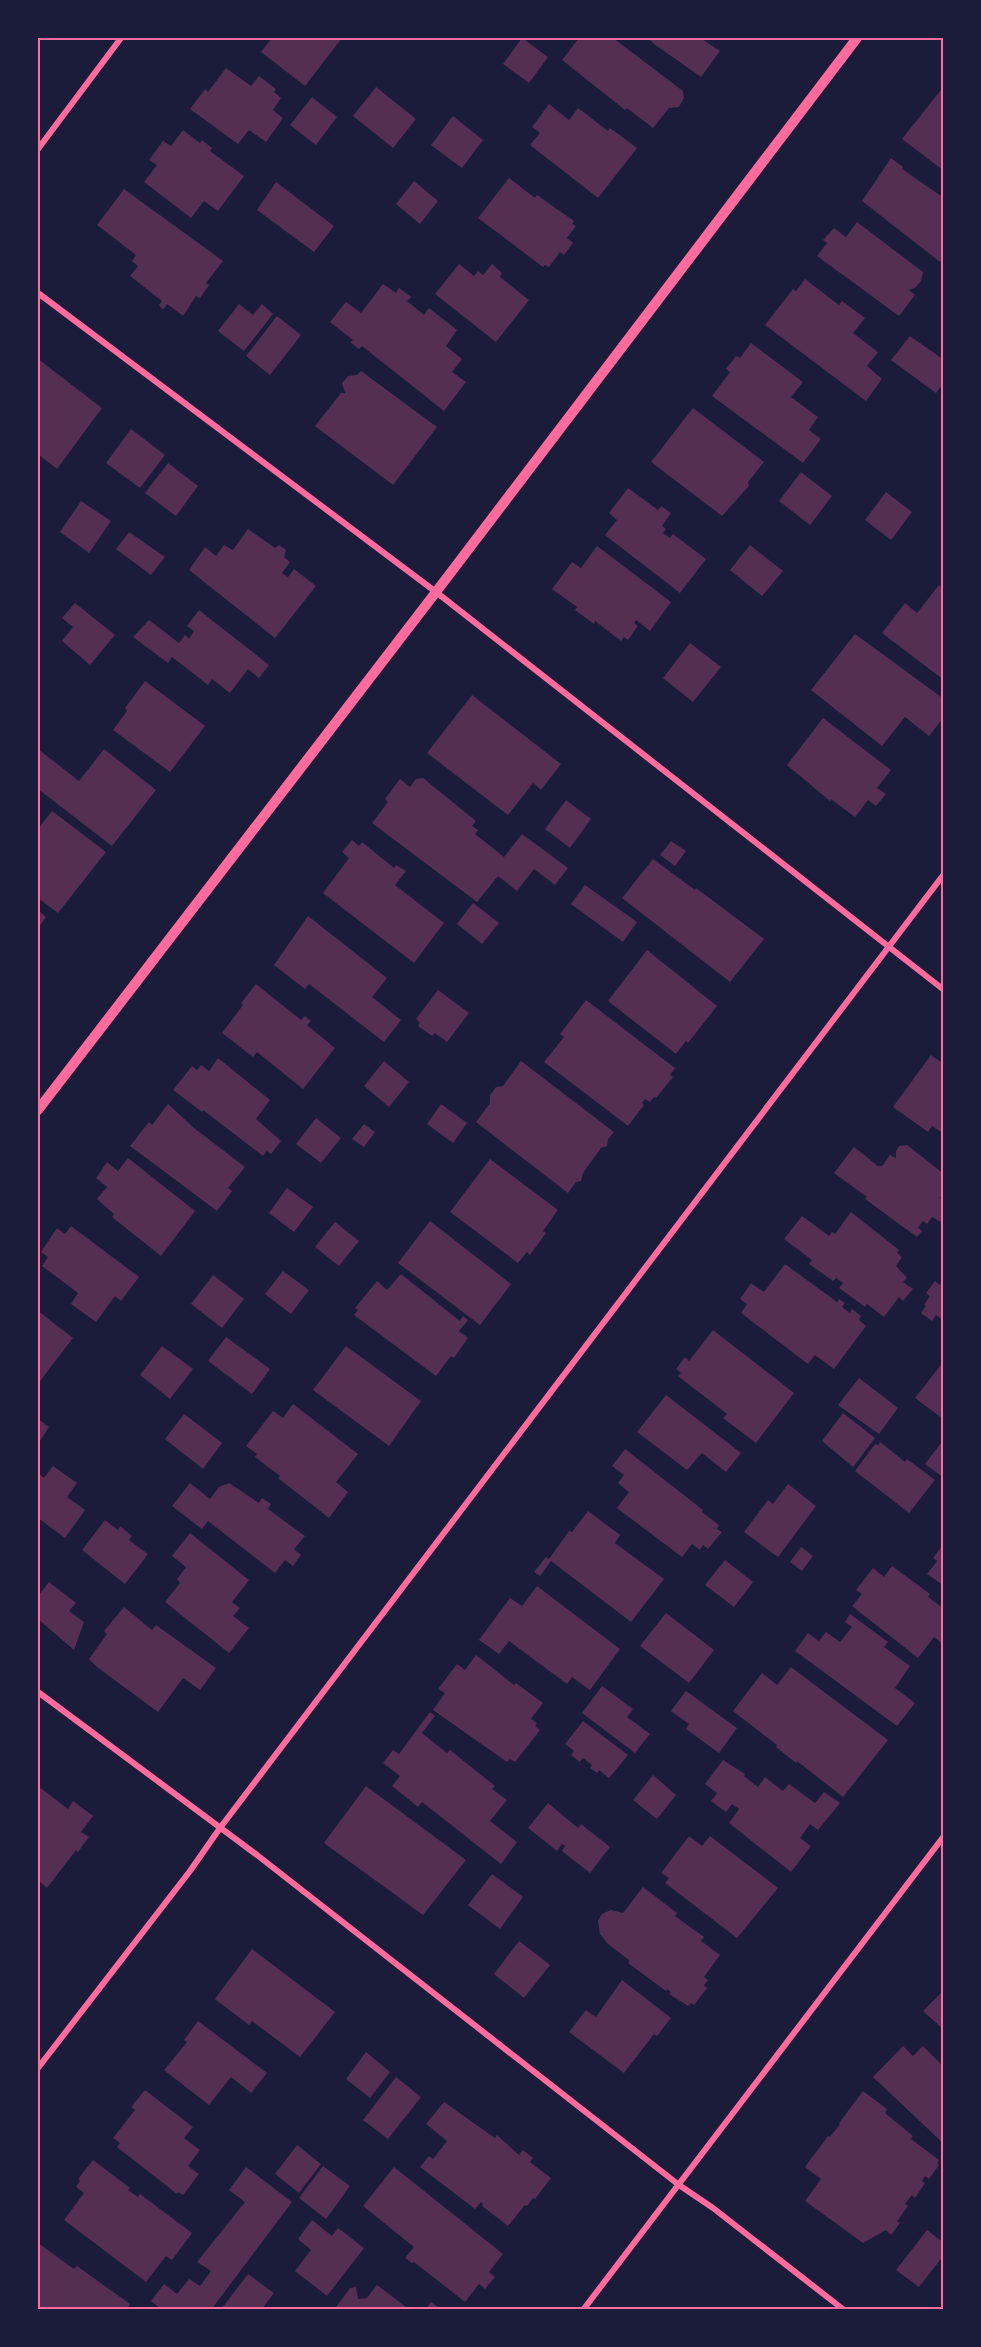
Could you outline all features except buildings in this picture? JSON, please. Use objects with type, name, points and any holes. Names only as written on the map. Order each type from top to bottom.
[{"type":"street","points":[[38,149],[121,38]]},
{"type":"street","points":[[38,1110],[857,38]]},
{"type":"street","points":[[38,293],[436,592],[944,990]]},
{"type":"street","points":[[38,2068],[190,1871],[220,1828],[944,874]]},
{"type":"street","points":[[38,1692],[220,1828],[679,2185],[713,2208],[844,2310]]},
{"type":"street","points":[[583,2310],[944,1836]]}]
